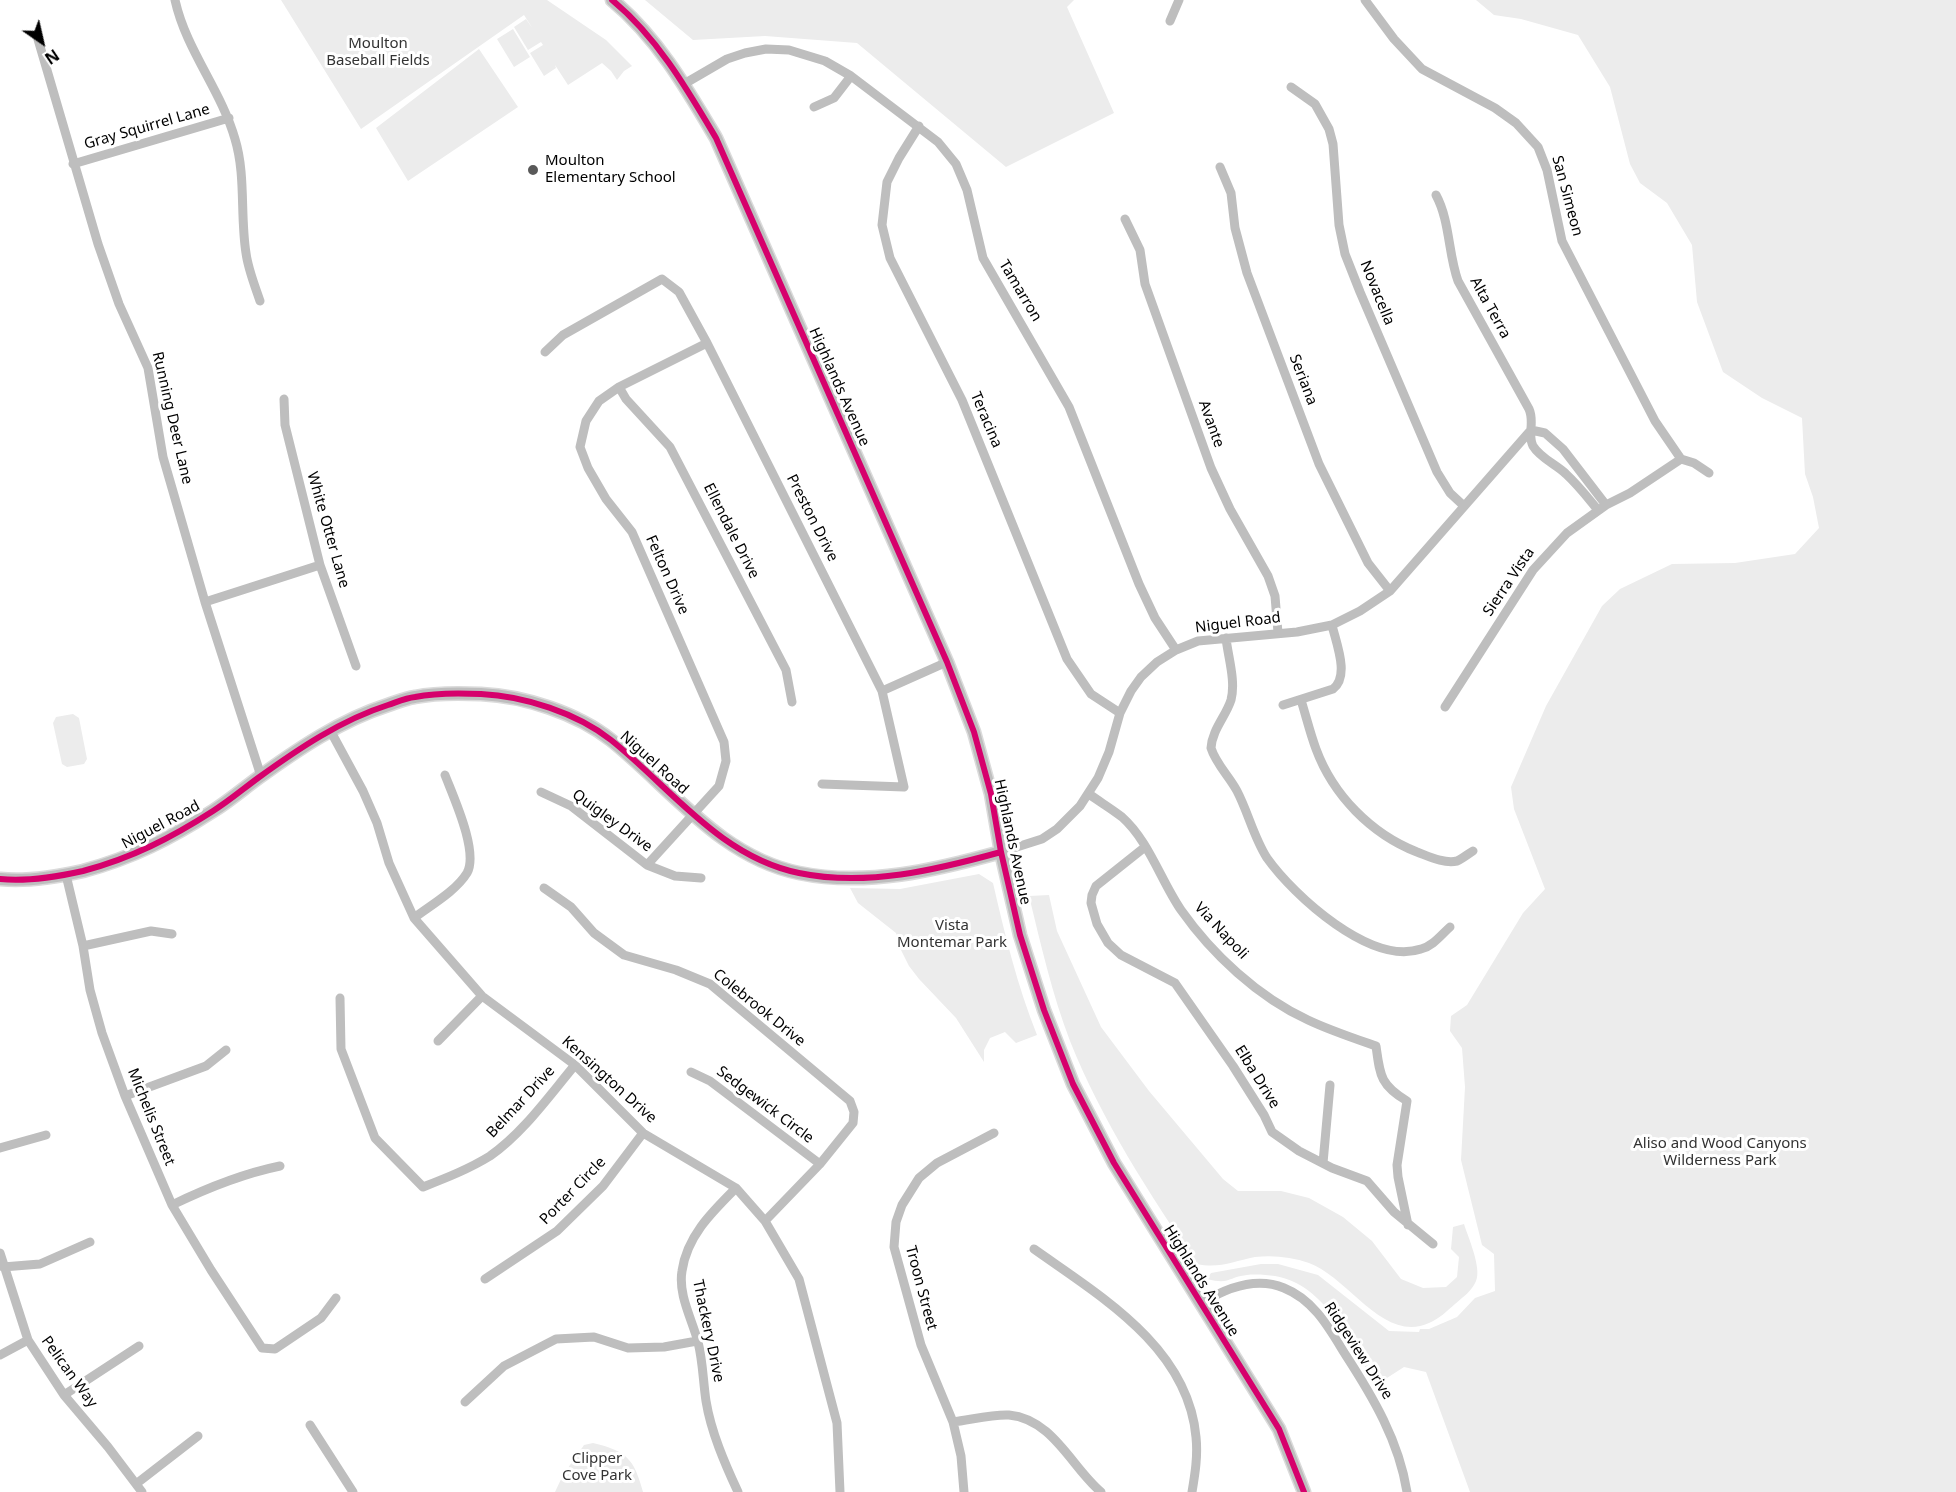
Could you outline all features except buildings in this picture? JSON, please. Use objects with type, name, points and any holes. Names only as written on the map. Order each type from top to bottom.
[{"type":"main road","name":"Highlands Avenue","points":[[612,0],[632,16],[684,84],[716,138],[946,662],[974,732],[991,794],[1001,852],[1020,935],[1044,1010],[1073,1084],[1114,1163],[1279,1429],[1304,1492]]},
{"type":"main road","name":"Niguel Road","points":[[0,879],[20,880],[66,875],[117,862],[160,843],[215,810],[330,730],[372,710],[414,697],[480,694],[512,696],[577,719],[609,738],[694,815],[742,850],[770,864],[798,873],[847,880],[939,869],[1001,852]]},
{"type":"street","points":[[175,0],[190,46],[229,118],[236,141],[242,172],[242,215],[246,255],[260,301]]},
{"type":"street","points":[[1170,21],[1179,0]]},
{"type":"street","name":"San Simeon","points":[[1365,0],[1394,39],[1422,69],[1496,108],[1516,123],[1538,147],[1547,170],[1562,241],[1655,421],[1681,459]]},
{"type":"street","name":"Running Deer Lane","points":[[37,36],[73,164],[111,282],[148,368],[163,456],[205,602],[261,776]]},
{"type":"street","name":"Tamarron","points":[[684,84],[727,59],[745,53],[766,49],[789,50],[809,55],[851,76],[938,142],[956,164],[967,190],[983,258],[1069,407],[1139,584],[1155,618],[1176,650]]},
{"type":"street","points":[[814,107],[834,98],[851,76]]},
{"type":"street","name":"Novacella","points":[[1291,87],[1315,104],[1329,129],[1333,144],[1339,225],[1345,254],[1359,292],[1437,472],[1450,493],[1464,506]]},
{"type":"street","name":"Gray Squirrel Lane","points":[[73,164],[229,118]]},
{"type":"street","name":"Teracina","points":[[919,126],[887,182],[882,225],[890,258],[962,400],[1067,659],[1091,694],[1120,713]]},
{"type":"street","name":"Seriana","points":[[1220,166],[1231,194],[1235,228],[1247,273],[1319,464],[1368,563],[1390,591]]},
{"type":"street","name":"Alta Terra","points":[[1436,195],[1445,221],[1451,261],[1458,281],[1529,408],[1533,423],[1531,430],[1533,446],[1602,507]]},
{"type":"street","name":"Avante","points":[[1125,219],[1140,250],[1145,284],[1211,468],[1230,509],[1268,576],[1275,596],[1278,633]]},
{"type":"street","name":"Preston Drive","points":[[545,352],[563,335],[662,279],[679,292],[707,343],[882,691],[903,787],[822,784]]},
{"type":"street","name":"Felton Drive","points":[[647,865],[719,786],[726,761],[724,742],[632,532],[606,498],[588,468],[580,447],[586,421],[599,401],[620,387],[707,343]]},
{"type":"street","name":"Ellendale Drive","points":[[620,387],[626,399],[670,447],[786,670],[792,702]]},
{"type":"street","name":"White Otter Lane","points":[[284,399],[285,425],[320,565],[356,666]]},
{"type":"street","points":[[1531,430],[1545,433],[1563,449],[1602,507]]},
{"type":"street","name":"Niguel Road","points":[[1001,852],[1042,839],[1070,818],[1089,794],[1098,778],[1109,752],[1120,713],[1131,691],[1141,677],[1157,662],[1176,650],[1198,641],[1297,632],[1332,625],[1360,611],[1390,591],[1531,430]]},
{"type":"street","points":[[1681,459],[1694,463],[1709,472]]},
{"type":"street","name":"Sierra Vista","points":[[1445,707],[1533,570],[1567,533],[1602,507],[1630,493],[1681,459]]},
{"type":"street","points":[[205,602],[320,565]]},
{"type":"street","points":[[1283,705],[1333,689],[1339,684],[1341,676],[1339,652],[1332,625]]},
{"type":"street","points":[[1226,638],[1233,688],[1211,748],[1237,791],[1266,856],[1302,898],[1340,926],[1376,946],[1401,953],[1419,950],[1431,944],[1450,927]]},
{"type":"street","points":[[882,691],[946,662]]},
{"type":"street","points":[[1301,700],[1316,751],[1328,774],[1345,800],[1376,830],[1394,841],[1437,860],[1457,861],[1473,851]]},
{"type":"street","name":"Kensington Drive","points":[[330,730],[363,791],[377,823],[389,863],[414,918],[482,996],[575,1065],[643,1133],[736,1188],[765,1221],[799,1279],[837,1423],[840,1492]]},
{"type":"street","points":[[414,918],[455,886],[468,871],[470,855],[468,834],[445,775]]},
{"type":"street","name":"Quigley Drive","points":[[542,792],[571,806],[647,865],[675,876],[701,878]]},
{"type":"street","name":"Via Napoli","points":[[1089,794],[1123,818],[1145,847],[1181,910],[1221,957],[1266,996],[1307,1020],[1376,1046],[1384,1083],[1394,1094],[1407,1101],[1397,1165],[1408,1225]]},
{"type":"street","name":"Elba Drive","points":[[1145,847],[1096,886],[1092,895],[1091,903],[1097,924],[1108,942],[1121,955],[1175,983],[1233,1066],[1272,1131],[1285,1143],[1323,1163],[1367,1181],[1408,1225],[1432,1244]]},
{"type":"street","name":"Michelis Street","points":[[66,875],[83,946],[90,990],[125,1096],[172,1205],[211,1270],[262,1348],[275,1349],[321,1318],[336,1298]]},
{"type":"street","name":"Colebrook Drive","points":[[544,888],[570,907],[594,933],[624,955],[676,970],[710,984],[850,1101],[855,1112],[854,1122],[820,1164]]},
{"type":"street","points":[[83,946],[151,931],[172,934]]},
{"type":"street","points":[[438,1041],[482,996]]},
{"type":"street","name":"Belmar Drive","points":[[340,998],[341,1049],[375,1138],[423,1187],[456,1174],[489,1156],[505,1144],[575,1065]]},
{"type":"street","points":[[125,1096],[206,1066],[226,1050]]},
{"type":"street","name":"Sedgewick Circle","points":[[691,1072],[710,1081],[820,1164]]},
{"type":"street","points":[[1323,1163],[1330,1084]]},
{"type":"street","name":"Porter Circle","points":[[485,1279],[557,1231],[603,1186],[643,1133]]},
{"type":"street","name":"Troon Street","points":[[964,1492],[961,1456],[953,1422],[921,1345],[894,1247],[896,1222],[903,1205],[920,1178],[937,1162],[994,1133]]},
{"type":"street","points":[[0,1148],[46,1135]]},
{"type":"street","points":[[765,1221],[820,1164]]},
{"type":"street","points":[[172,1205],[207,1188],[253,1172],[280,1166]]},
{"type":"street","name":"Thackery Drive","points":[[736,1188],[700,1226],[688,1247],[681,1272],[683,1296],[697,1341],[704,1376],[706,1402],[723,1462],[738,1492]]},
{"type":"street","points":[[3,1267],[18,1268],[40,1264],[90,1242]]},
{"type":"street","points":[[1034,1249],[1112,1304],[1130,1320],[1165,1360],[1181,1384],[1196,1435],[1197,1464],[1192,1492]]},
{"type":"street","name":"Pelican Way","points":[[0,1253],[28,1341],[63,1395],[108,1447],[142,1492]]},
{"type":"street","name":"Ridgeview Drive","points":[[1202,1303],[1219,1292],[1243,1284],[1262,1283],[1283,1287],[1306,1300],[1324,1320],[1375,1400],[1395,1447],[1407,1492]]},
{"type":"street","points":[[465,1402],[504,1366],[556,1339],[594,1337],[628,1348],[664,1347],[697,1341]]},
{"type":"street","points":[[0,1355],[28,1341]]},
{"type":"street","points":[[63,1395],[139,1346]]},
{"type":"street","points":[[953,1422],[1010,1415],[1028,1421],[1052,1437],[1101,1492]]},
{"type":"street","points":[[310,1425],[353,1492]]},
{"type":"street","points":[[136,1484],[198,1436]]},
{"type":"green space","name":"Moulton Baseball Fields","points":[[281,0],[547,0],[606,40],[632,66],[624,71],[617,80],[602,63],[568,85],[555,65],[556,68],[544,76],[530,53],[543,45],[541,42],[528,50],[514,27],[526,19],[533,29],[524,15],[361,129]]},
{"type":"green space","points":[[645,0],[1074,0],[1067,7],[1114,113],[1006,167],[857,43],[765,36],[693,40]]},
{"type":"green space","name":"Aliso and Wood Canyons Wilderness Park","points":[[1476,0],[1956,0],[1956,1492],[1470,1492],[1426,1372],[1404,1367],[1376,1385],[1336,1319],[1309,1291],[1293,1281],[1275,1276],[1257,1275],[1241,1276],[1225,1281],[1207,1279],[1211,1273],[1261,1264],[1278,1264],[1318,1275],[1389,1331],[1419,1332],[1420,1329],[1429,1329],[1457,1317],[1475,1298],[1495,1291],[1494,1254],[1482,1245],[1461,1160],[1465,1087],[1462,1048],[1450,1031],[1451,1016],[1467,1005],[1523,913],[1545,889],[1514,809],[1511,787],[1546,706],[1602,606],[1620,589],[1672,564],[1735,563],[1795,554],[1819,528],[1813,497],[1805,474],[1802,418],[1762,398],[1723,372],[1697,302],[1692,245],[1667,203],[1640,183],[1630,164],[1610,87],[1578,35],[1521,19],[1494,15]]},
{"type":"green space","points":[[513,29],[530,57],[514,67],[497,39]]},
{"type":"green space","points":[[479,49],[518,107],[408,181],[376,128]]},
{"type":"green space","points":[[73,714],[79,718],[87,759],[84,764],[67,767],[62,764],[53,723],[56,717]]},
{"type":"green space","name":"Vista Montemar Park","points":[[979,874],[993,883],[1017,979],[1037,1035],[1016,1043],[1005,1032],[990,1038],[984,1050],[984,1062],[956,1018],[909,966],[899,946],[896,933],[858,903],[850,888],[900,889]]},
{"type":"green space","points":[[1049,895],[1057,931],[1101,1027],[1149,1091],[1223,1179],[1238,1191],[1281,1191],[1309,1198],[1343,1217],[1372,1241],[1401,1279],[1423,1288],[1446,1287],[1457,1277],[1459,1257],[1451,1249],[1453,1227],[1464,1224],[1477,1268],[1476,1281],[1470,1291],[1436,1319],[1413,1327],[1397,1324],[1382,1317],[1324,1270],[1303,1261],[1262,1256],[1219,1265],[1197,1264],[1144,1183],[1112,1128],[1070,1041],[1052,987],[1029,896]]},
{"type":"green space","name":"Clipper Cove Park","points":[[593,1443],[614,1449],[627,1458],[636,1472],[643,1492],[555,1492],[563,1475],[584,1445]]},
{"type":"cycle path","points":[[612,0],[643,30],[670,64],[716,138],[947,662],[974,732],[991,794],[1001,852],[1020,935],[1044,1010],[1073,1084],[1114,1163],[1279,1429],[1304,1492]]},
{"type":"cycle path","points":[[0,879],[31,879],[83,871],[135,853],[197,821],[289,756],[337,727],[371,711],[405,699],[448,694],[498,695],[515,698],[566,714],[582,722],[611,740],[720,836],[771,865],[824,877],[875,877],[926,870],[1001,852]]},
{"type":"place","name":"Moulton Elementary School","points":[[533,170]]}]
